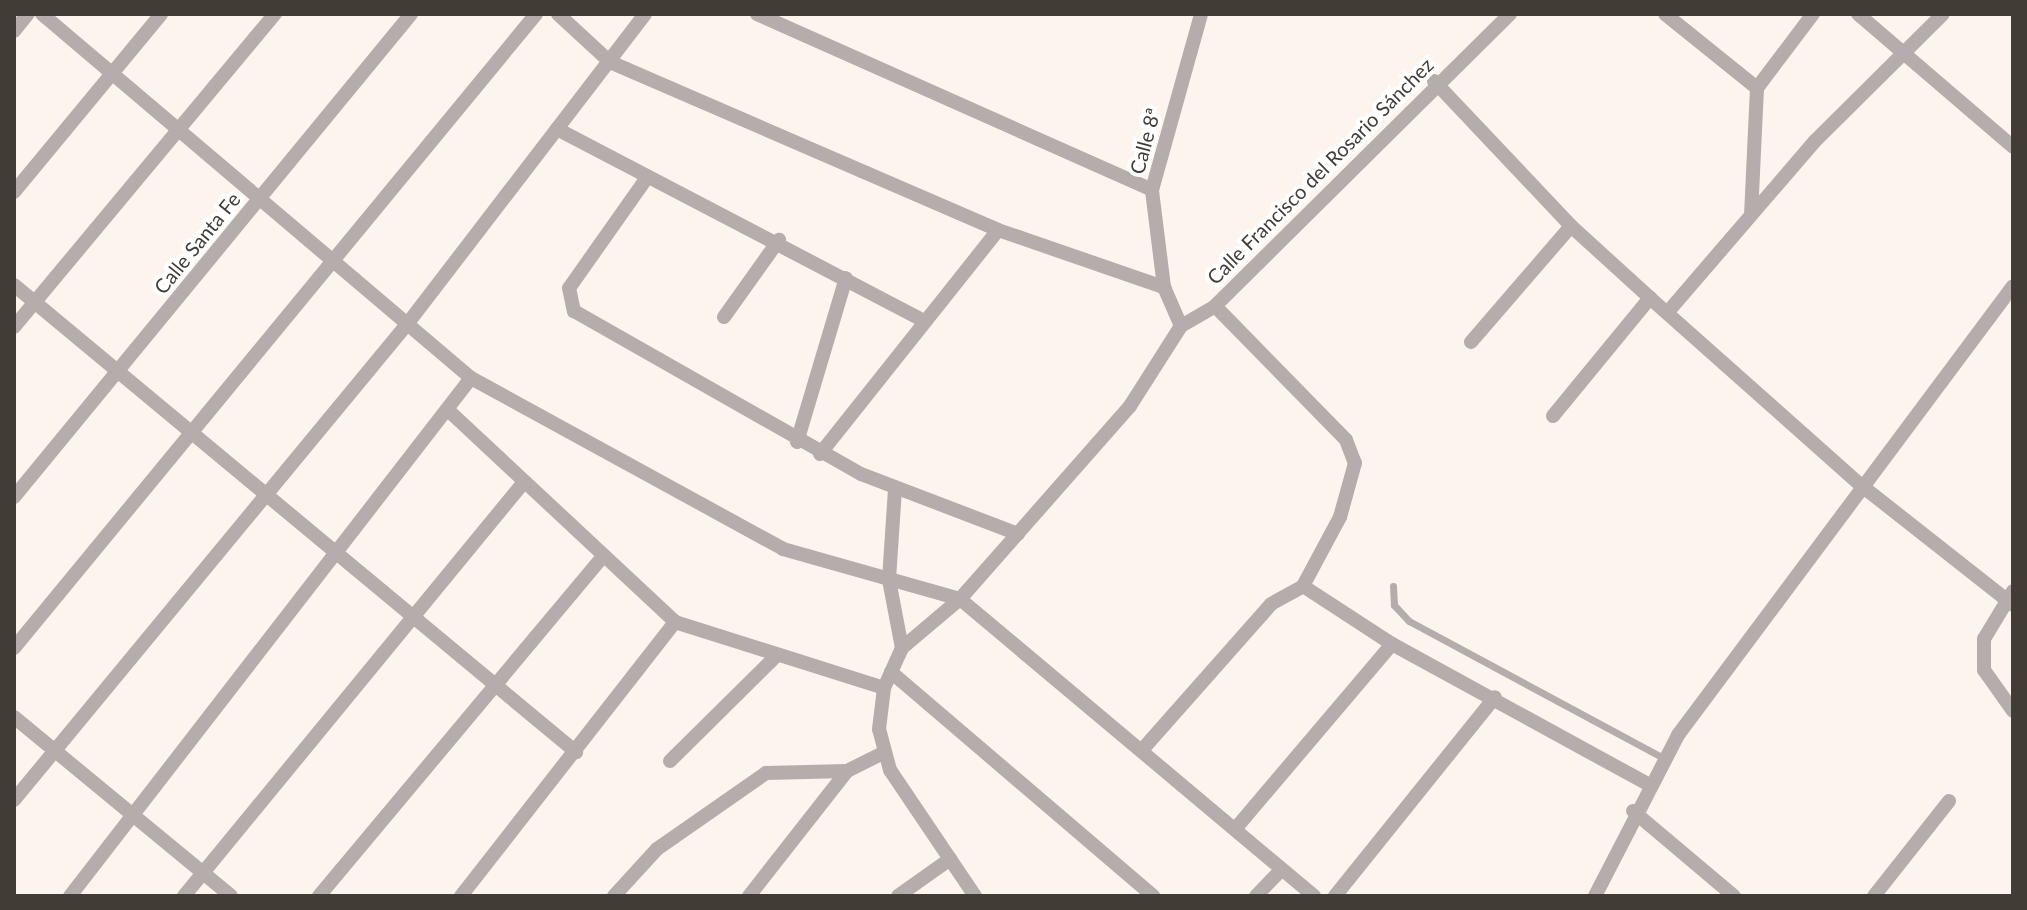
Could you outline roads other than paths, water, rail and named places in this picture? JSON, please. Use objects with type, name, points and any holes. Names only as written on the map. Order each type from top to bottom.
[{"type":"street","points":[[14,31],[28,14]]},
{"type":"street","points":[[42,14],[471,378],[783,549],[960,599],[1314,896]]},
{"type":"street","points":[[14,192],[161,14]]},
{"type":"street","points":[[14,327],[275,14]]},
{"type":"street","name":"Calle Santa Fe","points":[[14,497],[411,14]]},
{"type":"street","points":[[14,648],[536,14]]},
{"type":"street","points":[[558,14],[610,62],[998,230],[1164,287]]},
{"type":"street","points":[[14,800],[408,323],[645,14]]},
{"type":"street","points":[[757,14],[1152,190]]},
{"type":"street","name":"Calle 8ª","points":[[1181,326],[1164,287],[1152,190],[1201,14]]},
{"type":"street","name":"Calle Francisco del Rosario Sánchez","points":[[885,752],[884,688],[902,648],[960,599],[1130,406],[1181,326],[1215,306],[1434,81],[1510,14]]},
{"type":"street","points":[[1665,14],[1757,88]]},
{"type":"street","points":[[1751,215],[1757,88],[1813,14]]},
{"type":"street","points":[[1858,14],[2013,147]]},
{"type":"street","points":[[1667,313],[1751,215],[1943,14]]},
{"type":"street","points":[[1434,81],[1571,226],[1650,298],[1862,486],[2011,598],[1984,639],[1984,670],[2013,711]]},
{"type":"street","points":[[557,129],[646,179],[779,240],[923,320]]},
{"type":"street","points":[[646,179],[569,288],[574,311],[820,454],[895,489],[1018,534]]},
{"type":"street","points":[[1471,342],[1571,226]]},
{"type":"street","points":[[820,454],[923,320],[998,230]]},
{"type":"street","points":[[724,317],[779,240]]},
{"type":"street","points":[[797,442],[846,278]]},
{"type":"street","points":[[14,285],[266,495],[342,553],[576,752]]},
{"type":"street","points":[[1595,896],[1633,811],[1663,758],[2013,286]]},
{"type":"street","points":[[1553,416],[1650,298]]},
{"type":"street","points":[[1142,750],[1271,604],[1303,586],[1340,517],[1355,463],[1346,440],[1215,306]]},
{"type":"street","points":[[70,896],[342,553],[471,378]]},
{"type":"street","points":[[448,410],[675,622],[884,688]]},
{"type":"street","points":[[184,896],[524,482]]},
{"type":"street","points":[[895,489],[889,580],[902,648]]},
{"type":"street","points":[[319,896],[493,683],[604,555]]},
{"type":"street","points":[[1303,586],[1392,644],[1495,697],[1648,784]]},
{"type":"street","points":[[461,896],[675,622]]},
{"type":"street","points":[[1236,828],[1392,644]]},
{"type":"street","points":[[670,761],[777,655]]},
{"type":"street","points":[[891,672],[1153,896]]},
{"type":"street","points":[[1335,896],[1495,697]]},
{"type":"street","points":[[14,717],[231,896]]},
{"type":"street","points":[[614,896],[657,849],[766,773],[847,771],[885,752],[975,896]]},
{"type":"street","points":[[749,896],[847,771]]},
{"type":"street","points":[[1874,896],[1949,801]]},
{"type":"street","points":[[1633,811],[1734,896]]},
{"type":"street","points":[[898,896],[950,859]]},
{"type":"street","points":[[1256,896],[1282,869]]},
{"type":"lane","points":[[1393,586],[1394,605],[1409,621],[1663,758]]}]
